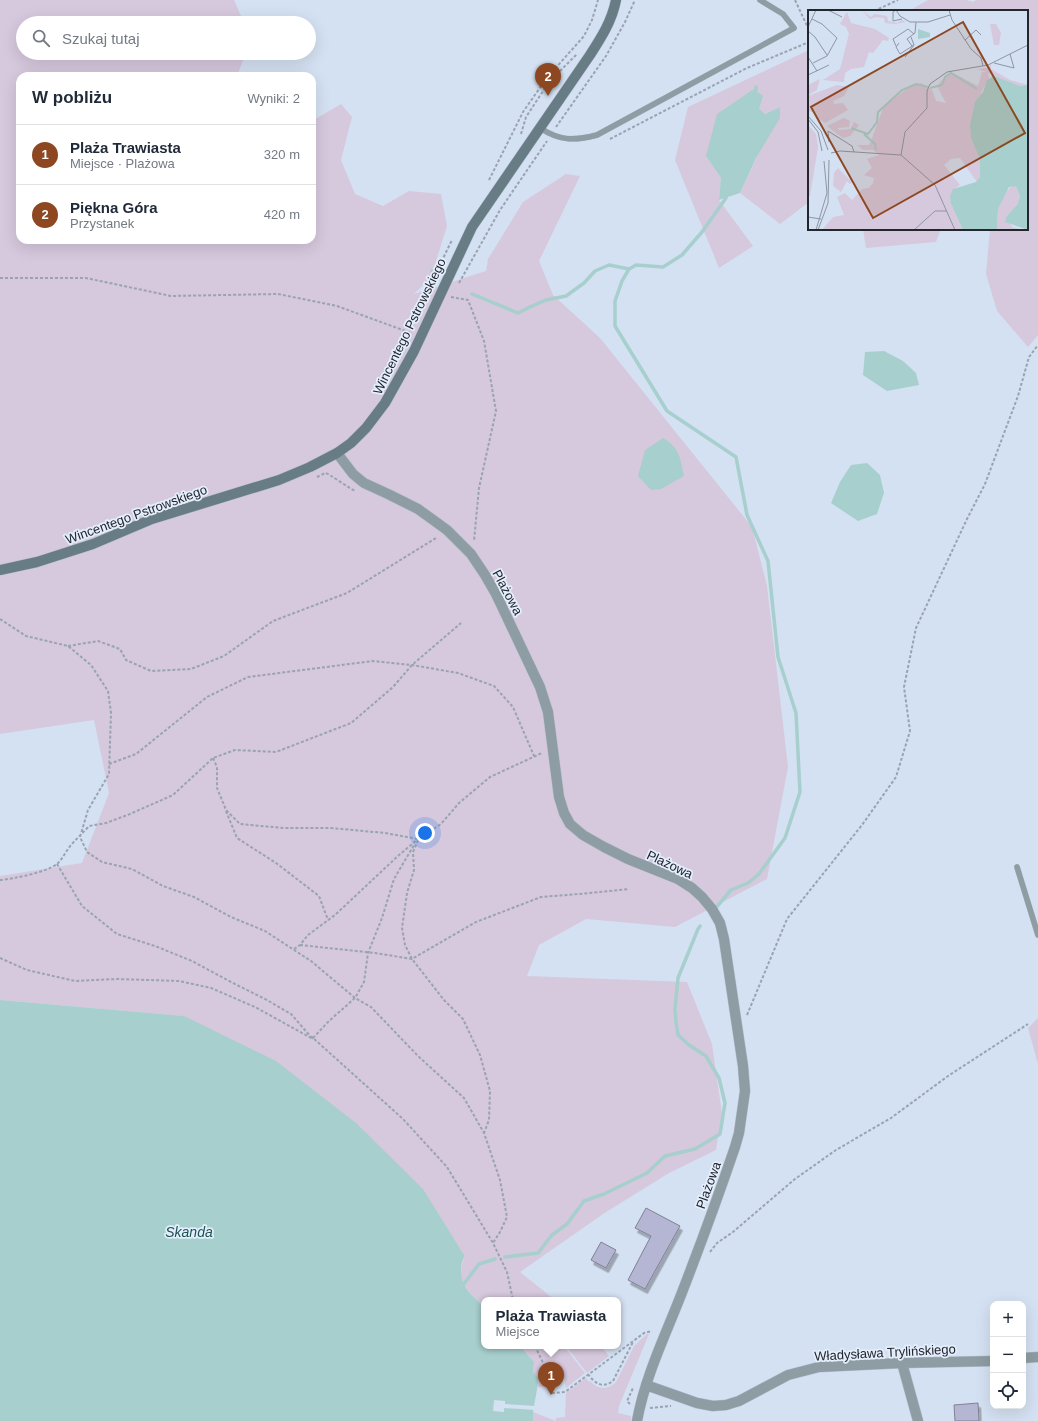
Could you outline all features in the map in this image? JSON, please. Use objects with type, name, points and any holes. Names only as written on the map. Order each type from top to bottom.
[{"type":"street","name":"Wincentego Pstrowskiego","points":[[0,570],[51,558],[93,544],[152,520],[280,480],[310,468],[337,453],[351,443],[366,428],[385,403],[421,337],[472,228],[590,55],[606,29],[615,9],[616,0]]},
{"type":"street","name":"Plażowa","points":[[337,453],[353,474],[364,484],[418,509],[447,530],[471,554],[486,575],[532,668],[548,712],[559,797],[564,813],[570,824],[583,835],[628,859],[678,879],[697,893],[712,909],[720,923],[724,939],[743,1066],[745,1091],[743,1110],[735,1147],[646,1385],[637,1421]]},
{"type":"street","points":[[1026,1358],[1038,1357]]},
{"type":"street","name":"Władysława Trylińskiego","points":[[646,1385],[697,1403],[713,1406],[726,1405],[752,1395],[788,1375],[819,1367],[990,1361]]},
{"type":"street","points":[[902,1363],[918,1421]]},
{"type":"lane","points":[[540,128],[551,135],[568,140],[581,139],[597,135],[794,28],[783,14],[760,0]]},
{"type":"lane","points":[[1017,867],[1038,935]]},
{"type":"path","points":[[486,185],[522,112],[546,79],[584,36],[592,20],[598,0]]},
{"type":"path","points":[[457,286],[500,210],[606,56],[625,22],[635,0]]},
{"type":"path","points":[[795,0],[808,28]]},
{"type":"path","points":[[876,10],[898,0]]},
{"type":"path","points":[[606,141],[747,68],[808,42]]},
{"type":"path","points":[[428,321],[424,301],[456,234]]},
{"type":"path","points":[[0,278],[86,278],[171,296],[278,294],[337,306],[421,337]]},
{"type":"path","points":[[454,292],[450,297],[468,300],[484,341],[496,411],[479,488],[473,550],[471,554]]},
{"type":"path","points":[[744,1021],[787,919],[862,825],[896,777],[910,731],[904,687],[916,628],[985,484],[1015,404],[1029,357],[1038,345]]},
{"type":"path","points":[[310,468],[317,477],[326,473],[349,489],[362,494]]},
{"type":"path","points":[[0,619],[26,636],[68,646],[98,641],[120,649],[126,660],[151,671],[191,669],[224,656],[273,621],[347,593],[436,538]]},
{"type":"path","points":[[0,880],[13,879],[42,871],[57,864],[71,844],[80,837],[89,826],[106,823],[173,795],[213,758],[235,750],[276,752],[351,723],[393,687],[412,665],[461,623]]},
{"type":"path","points":[[68,646],[91,665],[108,691],[111,713],[109,774],[88,810],[80,837],[87,852],[102,862],[132,869],[163,886],[194,897],[231,917],[265,931],[311,961],[355,998],[372,1008],[418,1056],[464,1098],[484,1132],[500,1180],[507,1217],[500,1232],[492,1243]]},
{"type":"path","points":[[109,764],[136,754],[207,697],[248,677],[374,661],[412,665],[458,673],[494,686],[513,707],[534,756]]},
{"type":"path","points":[[294,949],[418,839],[441,824],[459,803],[490,777],[540,753],[553,750]]},
{"type":"path","points":[[213,758],[217,767],[217,788],[237,838],[276,863],[319,896],[328,920]]},
{"type":"path","points":[[226,810],[240,824],[283,828],[331,828],[377,832],[418,839]]},
{"type":"path","points":[[312,1038],[355,998],[364,982],[368,953],[382,918],[394,878],[418,839]]},
{"type":"path","points":[[418,839],[413,852],[414,870],[407,893],[402,928],[405,946],[412,959],[444,1000],[462,1019],[480,1055],[490,1091],[489,1120],[484,1132]]},
{"type":"path","points":[[57,864],[82,906],[117,934],[155,946],[192,961],[291,1014],[312,1038],[403,1119],[447,1167],[492,1243],[507,1272],[511,1297]]},
{"type":"path","points":[[300,945],[412,959],[476,922],[541,897],[629,889]]},
{"type":"path","points":[[0,958],[27,970],[74,981],[117,979],[179,981],[211,988],[255,1007],[312,1038]]},
{"type":"path","points":[[707,1258],[717,1244],[794,1179],[836,1150],[891,1118],[948,1076],[1028,1024]]},
{"type":"path","points":[[536,1349],[545,1368],[552,1393],[565,1392],[644,1333],[652,1331]]},
{"type":"path","points":[[588,1374],[592,1381],[598,1384],[608,1385],[613,1381],[634,1341]]},
{"type":"path","points":[[635,1382],[627,1401],[631,1405],[655,1409],[672,1406],[676,1407]]},
{"type":"shaded area","points":[[0,0],[234,0],[241,16],[16,16],[16,60],[243,60],[239,72],[16,72],[16,244],[316,244],[316,119],[341,104],[352,117],[341,160],[355,194],[383,206],[409,191],[441,194],[447,226],[431,277],[414,294],[486,271],[488,259],[523,202],[566,174],[580,176],[539,261],[553,295],[600,338],[752,527],[767,586],[788,767],[767,879],[675,927],[586,919],[539,945],[527,976],[687,982],[712,1044],[722,1114],[716,1150],[669,1173],[603,1214],[520,1272],[551,1297],[481,1297],[481,1304],[468,1291],[462,1280],[461,1267],[464,1259],[184,1016],[0,1000],[0,876],[82,863],[109,793],[94,720],[0,734]]},
{"type":"shaded area","points":[[928,0],[967,0],[973,2],[976,0],[1038,0],[1038,335],[1028,347],[997,311],[986,274],[990,230],[1028,230],[1028,10],[911,10]]},
{"type":"shaded area","points":[[808,50],[808,203],[780,224],[740,193],[780,107],[765,114],[759,108],[706,156],[721,178],[719,200],[753,246],[719,268],[675,160],[688,107]]},
{"type":"shaded area","points":[[863,230],[941,230],[936,242],[866,248]]},
{"type":"shaded area","points":[[1038,1018],[1038,1064],[1028,1028]]},
{"type":"shaded area","points":[[647,1334],[649,1334],[619,1406],[618,1413],[631,1416],[631,1421],[556,1421],[556,1418],[565,1417],[566,1393],[586,1378],[589,1382],[590,1381],[596,1386],[603,1388],[613,1385],[616,1382],[634,1346]]},
{"type":"shaded area","points":[[523,1349],[566,1349],[585,1373],[566,1388],[564,1377],[557,1376],[556,1386],[538,1387],[539,1378],[533,1372],[534,1362]]},
{"type":"shaded area","points":[[568,1349],[603,1349],[609,1356],[587,1373]]},
{"type":"shaded area","points":[[533,1412],[556,1421],[533,1421]]},
{"type":"water","points":[[754,89],[763,96],[759,108],[765,114],[780,107],[780,118],[756,158],[740,193],[719,200],[721,178],[706,156],[717,114]]},
{"type":"water","points":[[884,351],[903,361],[916,373],[919,385],[887,391],[863,375],[865,352]]},
{"type":"water","points":[[663,438],[676,450],[684,476],[661,489],[651,490],[638,476],[645,450]]},
{"type":"water","points":[[867,463],[880,475],[884,493],[877,514],[858,521],[831,503],[840,482],[851,465]]},
{"type":"water","name":"Skanda","points":[[0,1000],[184,1016],[276,1061],[356,1123],[423,1189],[464,1255],[461,1267],[462,1280],[467,1290],[481,1304],[481,1349],[523,1349],[534,1362],[533,1372],[539,1378],[533,1412],[533,1421],[0,1421]]},
{"type":"pier","points":[[494,1400],[505,1401],[505,1404],[536,1406],[535,1410],[504,1408],[504,1412],[493,1411]]},
{"type":"building","points":[[646,1208],[680,1226],[645,1289],[628,1280],[651,1236],[635,1228]]},
{"type":"building","points":[[601,1242],[616,1250],[606,1268],[591,1260]]},
{"type":"building","points":[[978,1403],[979,1421],[955,1421],[954,1405]]},
{"type":"waterway","points":[[714,910],[731,890],[748,883],[759,874],[785,838],[800,792],[796,713],[778,657],[768,561],[747,515],[736,457],[667,411],[615,326],[615,301],[622,281],[629,269],[636,265],[663,267],[682,255],[702,232],[726,198]]},
{"type":"waterway","points":[[472,294],[518,313],[546,300],[566,296],[584,283],[595,271],[609,265],[629,269]]},
{"type":"waterway","points":[[432,271],[436,273]]},
{"type":"waterway","points":[[505,1257],[538,1253],[552,1235],[567,1224],[584,1201],[604,1194],[647,1173],[665,1156],[695,1149],[720,1134],[725,1103],[719,1078],[706,1056],[689,1045],[678,1035],[676,1022],[675,1009],[678,978],[700,926]]},
{"type":"waterway","points":[[463,1285],[479,1264],[495,1259]]},
{"type":"place","name":"Piękna Góra","points":[[548,96]]},
{"type":"place","name":"Plaża Trawiasta","points":[[551,1395]]}]
